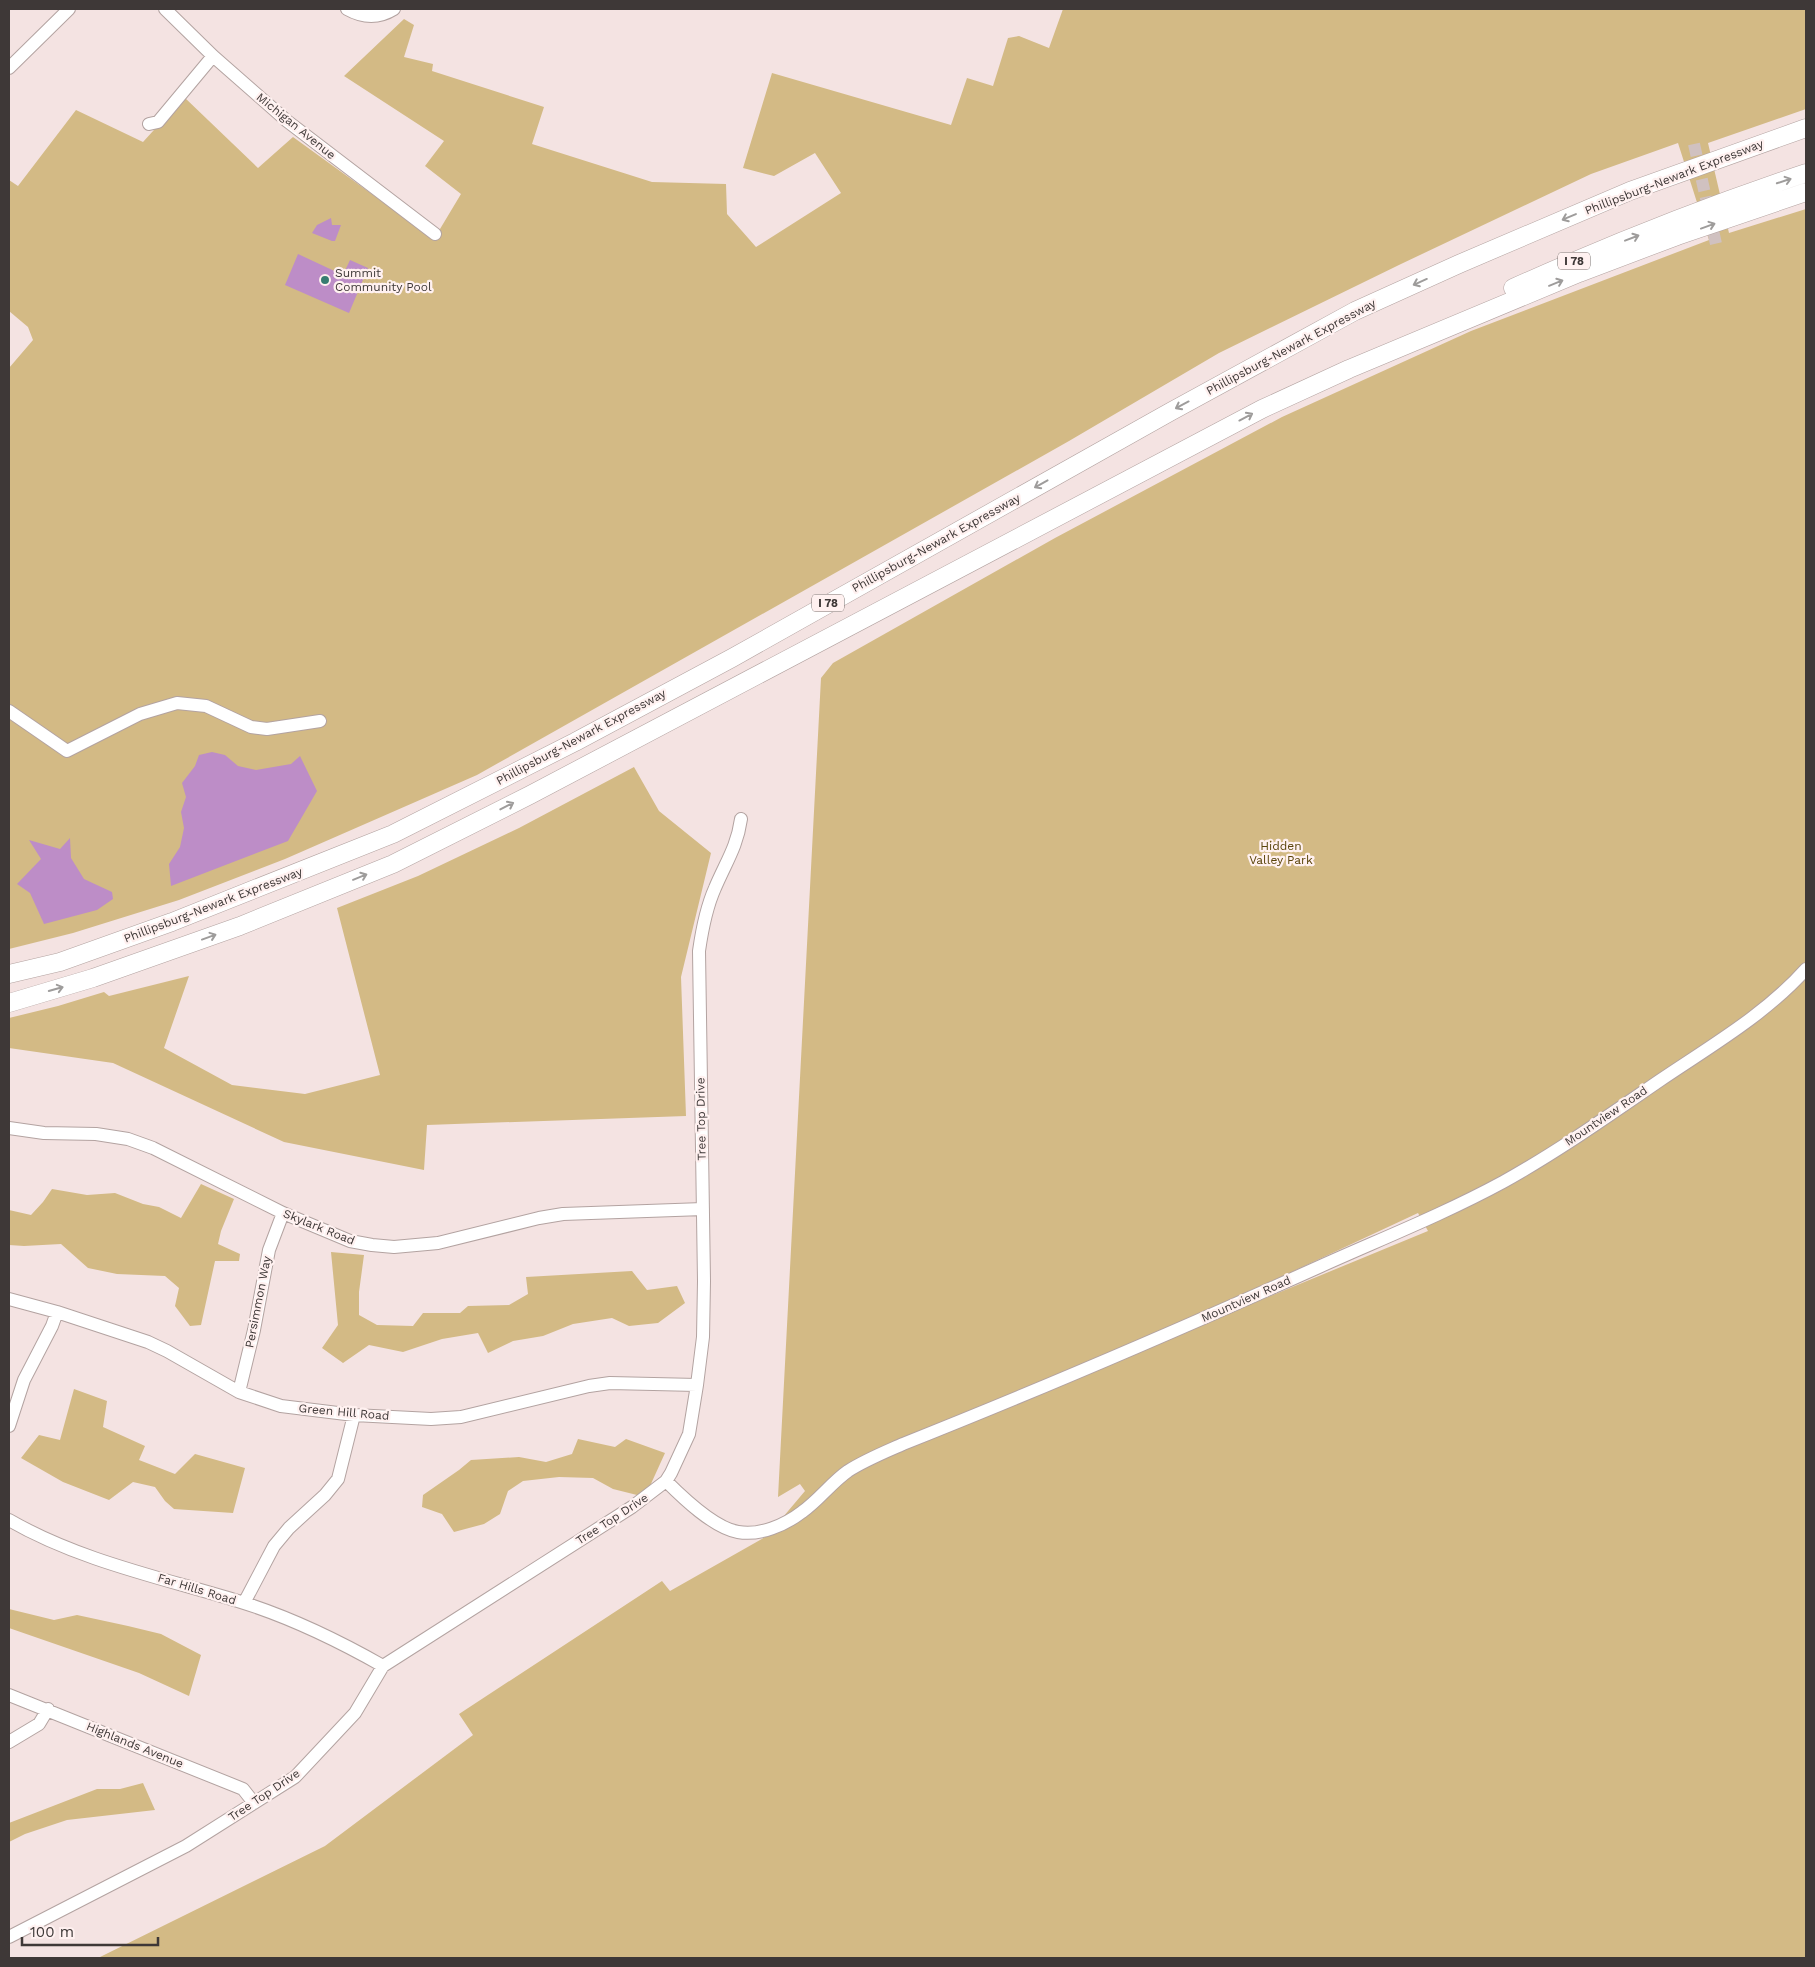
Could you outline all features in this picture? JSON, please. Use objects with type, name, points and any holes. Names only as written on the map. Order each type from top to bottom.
[{"type":"highway","name":"Phillipsburg-Newark Expressway","points":[[9,974],[60,962],[172,922],[393,834],[575,742],[732,658],[1170,412],[1355,311],[1630,191],[1806,128]]},
{"type":"highway","name":"I 78","points":[[1349,368],[1414,333],[1558,268],[1730,200],[1806,173]]},
{"type":"highway","name":"I 78","points":[[9,1003],[93,978],[240,926],[393,864],[547,786],[1262,408],[1349,368],[1603,264],[1806,192]]},
{"type":"street","points":[[9,68],[69,9]]},
{"type":"street","name":"Michigan Avenue","points":[[165,9],[213,56],[287,121],[435,234]]},
{"type":"street","points":[[347,9],[359,16],[378,16],[394,9]]},
{"type":"street","points":[[149,124],[158,122],[213,56]]},
{"type":"street","points":[[9,711],[67,751],[140,714],[177,703],[206,706],[251,727],[267,730],[320,721]]},
{"type":"street","name":"Tree Top Drive","points":[[9,1937],[186,1846],[295,1777],[355,1713],[383,1666],[632,1507],[666,1481],[679,1459],[689,1434],[703,1337],[699,951],[710,901],[737,843],[741,819]]},
{"type":"street","name":"Mountview Road","points":[[666,1481],[678,1494],[710,1518],[736,1532],[756,1532],[772,1528],[802,1512],[841,1477],[862,1463],[903,1444],[1238,1304],[1502,1182],[1623,1106],[1747,1021],[1777,998],[1806,969]]},
{"type":"street","name":"Skylark Road","points":[[9,1128],[44,1133],[96,1134],[128,1138],[153,1148],[283,1213],[350,1241],[394,1247],[459,1239],[538,1218],[563,1214],[703,1209]]},
{"type":"street","name":"Persimmon Way","points":[[239,1392],[254,1330],[269,1250],[283,1213]]},
{"type":"street","name":"Green Hill Road","points":[[9,1299],[57,1312],[148,1342],[239,1392],[281,1406],[354,1415],[430,1419],[460,1417],[589,1386],[610,1383],[697,1386]]},
{"type":"street","points":[[9,1426],[24,1380],[57,1312]]},
{"type":"street","points":[[244,1603],[274,1546],[289,1528],[325,1495],[338,1479],[354,1415]]},
{"type":"street","name":"Far Hills Road","points":[[9,1520],[30,1532],[72,1549],[244,1603],[347,1646],[383,1666]]},
{"type":"street","name":"Highlands Avenue","points":[[9,1694],[243,1789],[254,1803]]},
{"type":"street","points":[[9,1742],[39,1724],[48,1709]]},
{"type":"green space","name":"Hidden Valley Park","points":[[1063,9],[1806,9],[1806,109],[1708,143],[1729,233],[1806,209],[1806,1958],[98,1958],[325,1846],[473,1735],[459,1714],[662,1581],[670,1591],[767,1536],[805,1491],[800,1484],[778,1497],[821,678],[833,663],[1055,538],[1282,417],[1471,331],[1709,240],[1678,143],[1591,174],[1219,353],[1069,441],[477,775],[285,859],[179,900],[73,933],[9,949],[9,368],[33,340],[28,327],[9,311],[9,180],[18,186],[76,110],[143,142],[184,97],[258,168],[293,137],[434,239],[461,194],[425,166],[444,141],[344,76],[404,19],[414,25],[404,57],[433,64],[432,71],[544,107],[532,144],[652,182],[726,184],[727,214],[756,247],[841,193],[815,153],[774,176],[743,168],[772,73],[951,125],[967,78],[993,86],[1008,38],[1019,36],[1049,48]],"holes":[[[1418,1213],[1428,1231],[1222,1316],[1236,1298]]]},
{"type":"green space","points":[[634,767],[659,811],[711,853],[681,977],[686,1116],[427,1125],[424,1170],[284,1142],[113,1063],[9,1048],[9,1018],[104,992],[109,996],[189,976],[164,1048],[232,1085],[305,1094],[380,1075],[337,908],[418,876],[519,828]]},
{"type":"green space","points":[[201,1184],[234,1199],[221,1231],[218,1244],[240,1254],[239,1261],[215,1261],[201,1325],[190,1326],[175,1306],[179,1288],[165,1276],[117,1274],[88,1268],[61,1244],[9,1245],[9,1210],[31,1215],[52,1189],[87,1195],[115,1193],[143,1204],[159,1207],[181,1218]]},
{"type":"green space","points":[[331,1252],[364,1255],[359,1292],[359,1315],[377,1325],[413,1326],[423,1313],[460,1313],[468,1306],[509,1305],[528,1294],[526,1277],[632,1271],[647,1290],[677,1286],[685,1303],[658,1323],[629,1326],[612,1318],[573,1324],[543,1336],[513,1341],[488,1353],[478,1333],[442,1339],[403,1352],[369,1345],[343,1363],[322,1348],[338,1325]]},
{"type":"green space","points":[[74,1389],[107,1401],[103,1427],[145,1446],[139,1460],[175,1474],[195,1454],[245,1468],[233,1513],[174,1509],[165,1501],[155,1487],[133,1482],[109,1500],[63,1482],[21,1458],[39,1435],[60,1440]]},
{"type":"green space","points":[[578,1439],[615,1447],[626,1439],[665,1453],[645,1497],[613,1489],[593,1478],[559,1477],[523,1481],[508,1491],[500,1514],[484,1524],[454,1532],[442,1514],[422,1507],[423,1495],[471,1460],[519,1457],[546,1462],[572,1454]]},
{"type":"green space","points":[[9,1609],[54,1620],[77,1615],[161,1634],[201,1655],[189,1696],[139,1673],[9,1628]]},
{"type":"green space","points":[[143,1783],[155,1810],[67,1820],[25,1834],[9,1842],[9,1823],[97,1789],[120,1789]]},
{"type":"shaded area","points":[[331,218],[332,225],[341,225],[335,241],[312,233],[317,225]]},
{"type":"shaded area","name":"Summit Community Pool","points":[[298,254],[343,275],[350,260],[368,268],[349,313],[285,285]]},
{"type":"shaded area","points":[[212,752],[225,755],[238,766],[256,770],[291,764],[300,756],[317,791],[288,841],[171,886],[169,864],[180,847],[184,828],[181,812],[186,797],[182,783],[195,766],[199,755]]},
{"type":"shaded area","points":[[70,838],[71,858],[84,879],[112,892],[113,899],[97,910],[44,924],[30,893],[17,884],[41,859],[29,840],[60,849]]},
{"type":"tunnel","points":[[1694,144],[1716,244]]},
{"type":"place","name":"Summit Community Pool","points":[[325,280]]}]
